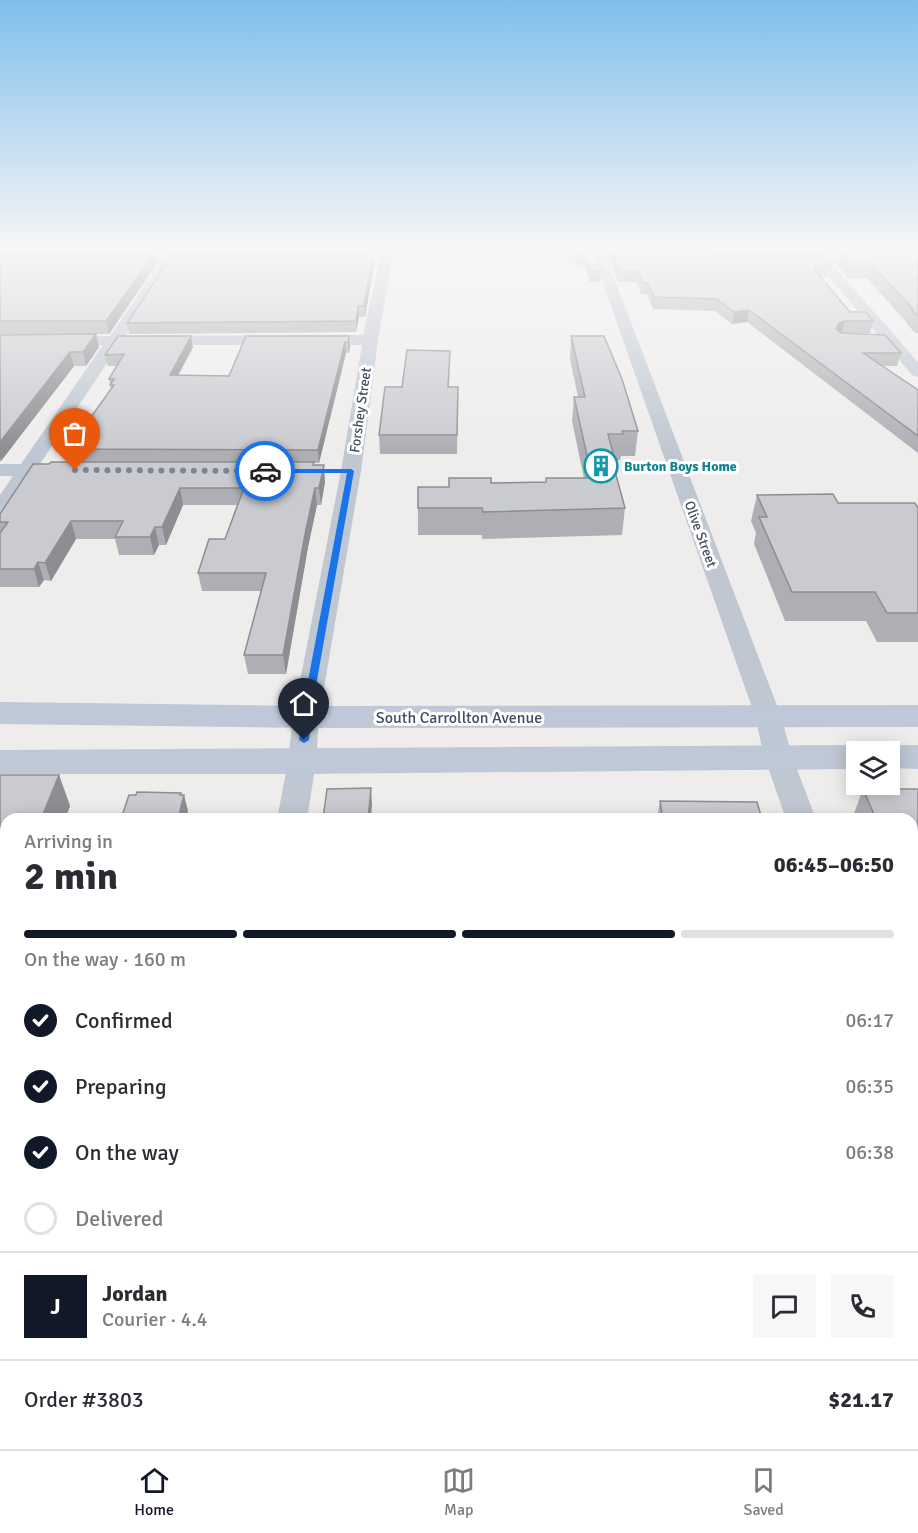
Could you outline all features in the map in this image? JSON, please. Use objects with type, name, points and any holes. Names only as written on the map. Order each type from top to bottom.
[{"type":"main road","name":"South Carrollton Avenue","points":[[0,713],[306,717],[918,716]]},
{"type":"main road","points":[[0,762],[302,762],[846,757]]},
{"type":"main road","points":[[900,757],[918,758]]},
{"type":"street","points":[[0,510],[29,470],[129,317]]},
{"type":"street","name":"Forshey Street","points":[[293,813],[302,762],[306,717],[351,471],[374,317]]},
{"type":"street","name":"Olive Street","points":[[621,317],[768,716],[778,756],[799,813]]},
{"type":"street","points":[[870,317],[918,372]]},
{"type":"street","points":[[0,341],[370,340]]},
{"type":"street","points":[[866,340],[909,340]]},
{"type":"street","points":[[0,470],[88,470]]},
{"type":"street","points":[[327,471],[351,471]]},
{"type":"building","points":[[0,317],[109,317],[106,321],[0,321]]},
{"type":"building","points":[[131,317],[357,317],[356,321],[127,323]]},
{"type":"building","points":[[758,317],[870,317],[873,321],[845,321],[839,323],[836,329],[841,333],[885,335],[901,353],[863,353],[918,390],[918,436]]},
{"type":"building","points":[[96,334],[83,352],[70,352],[0,442],[0,335]]},
{"type":"building","points":[[118,336],[191,336],[170,375],[229,376],[246,336],[349,336],[348,342],[345,342],[318,450],[64,449],[73,435],[78,435],[114,385],[110,385],[114,379],[109,379],[124,354],[105,355]]},
{"type":"building","points":[[571,336],[604,336],[622,379],[638,431],[608,434],[613,453],[610,453],[625,508],[483,512],[482,508],[418,508],[418,487],[449,487],[449,478],[491,478],[491,483],[546,482],[546,478],[592,478],[574,397],[585,397]]},
{"type":"building","points":[[407,350],[450,351],[448,387],[458,387],[457,435],[379,435],[385,387],[402,387]]},
{"type":"building","points":[[51,462],[314,462],[313,465],[324,465],[319,488],[315,488],[306,529],[283,655],[244,655],[266,573],[198,573],[209,539],[225,539],[244,488],[180,488],[162,527],[155,527],[150,537],[115,537],[123,521],[71,521],[45,563],[38,562],[34,569],[0,569],[0,533],[8,522],[0,522],[0,514],[33,464]]},
{"type":"building","points":[[833,494],[838,503],[915,503],[918,508],[918,613],[887,613],[875,592],[792,592],[759,517],[767,517],[757,495]]},
{"type":"building","points":[[0,775],[59,775],[43,813],[0,813]]},
{"type":"building","points":[[371,788],[369,813],[324,813],[327,789]]},
{"type":"building","points":[[900,789],[918,789],[918,813],[873,813],[866,795],[900,795]]},
{"type":"building","points":[[137,792],[181,793],[180,795],[184,795],[180,813],[123,813],[129,795],[136,795]]},
{"type":"building","points":[[660,801],[757,802],[760,813],[662,813]]},
{"type":"way so far","points":[[75,470],[265,471]]},
{"type":"place","name":"Burton Boys Home","points":[[601,466]]},
{"type":"route","points":[[265,471],[351,471],[306,717],[304,740]]}]
